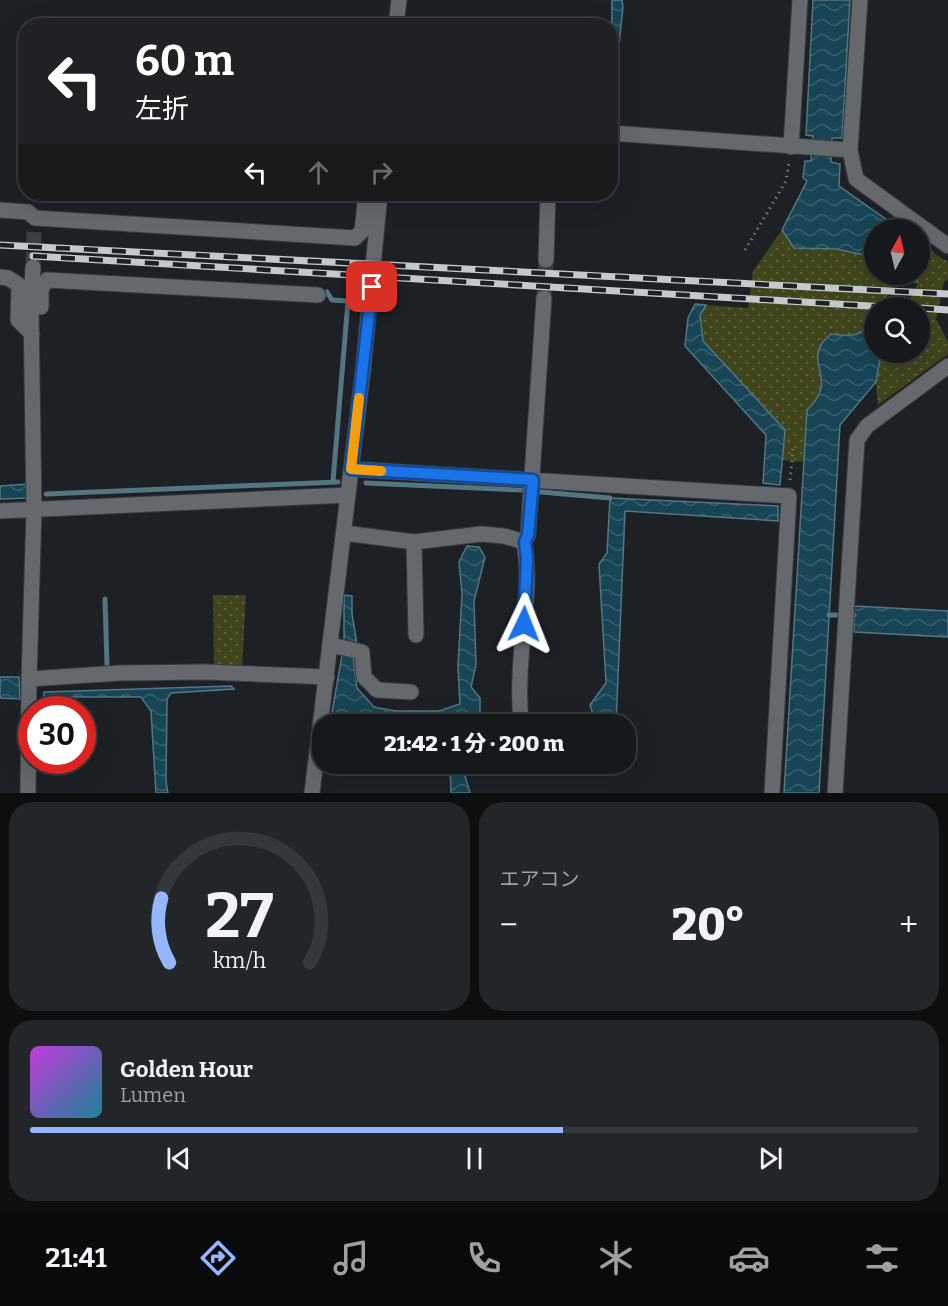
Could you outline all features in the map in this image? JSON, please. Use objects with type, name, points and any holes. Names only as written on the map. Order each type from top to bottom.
[{"type":"street","points":[[397,18],[399,0]]},
{"type":"street","points":[[798,147],[800,0]]},
{"type":"street","points":[[860,0],[844,150],[856,179],[948,246]]},
{"type":"street","points":[[618,134],[844,150]]},
{"type":"street","points":[[0,210],[28,212],[34,225],[355,238],[362,231],[365,201]]},
{"type":"street","points":[[312,793],[344,533],[379,201]]},
{"type":"street","points":[[546,261],[548,201]]},
{"type":"street","points":[[28,793],[28,679],[34,510],[33,267]]},
{"type":"street","points":[[0,277],[8,278],[19,285],[18,320],[32,336]]},
{"type":"street","points":[[32,336],[41,321],[41,289],[47,280],[318,295]]},
{"type":"street","points":[[520,714],[527,558],[525,542],[528,535],[533,480],[544,298]]},
{"type":"street","points":[[835,793],[857,440],[867,426],[948,366]]},
{"type":"street","points":[[351,469],[789,496],[772,793]]},
{"type":"street","points":[[0,511],[348,495]]},
{"type":"street","points":[[344,533],[414,542],[481,534],[504,536],[525,542]]},
{"type":"street","points":[[414,542],[416,635]]},
{"type":"street","points":[[331,645],[362,652],[364,677],[377,690],[411,692]]},
{"type":"street","points":[[28,679],[120,673],[206,672],[327,677]]},
{"type":"path","points":[[745,250],[786,181],[798,147]]},
{"type":"path","points":[[789,496],[792,449]]},
{"type":"green space","points":[[782,230],[794,248],[836,249],[864,255],[864,285],[893,285],[887,297],[864,297],[864,330],[847,335],[831,334],[817,358],[822,386],[818,398],[807,410],[804,462],[782,460],[785,430],[702,341],[700,315],[706,305],[748,308],[753,271]]},
{"type":"green space","points":[[932,252],[948,262],[948,279],[944,282],[936,319],[948,342],[948,354],[878,405],[877,363],[930,363],[930,297],[911,297],[916,285],[930,285]]},
{"type":"green space","points":[[213,595],[246,595],[242,667],[214,665]]},
{"type":"water","points":[[612,0],[622,0],[618,54],[618,18],[612,18]]},
{"type":"water","points":[[813,0],[850,0],[842,138],[832,138],[831,162],[840,164],[839,186],[886,219],[864,219],[864,255],[836,249],[794,248],[782,230],[807,181],[803,178],[805,161],[811,161],[813,136],[806,135]]},
{"type":"water","points":[[695,304],[706,305],[700,315],[703,341],[785,430],[780,485],[763,483],[766,435],[685,346],[688,318]]},
{"type":"water","points":[[864,330],[864,363],[879,363],[876,382],[840,425],[819,793],[784,793],[807,410],[816,399],[822,382],[818,353],[822,344],[831,334],[851,335]]},
{"type":"water","points":[[27,484],[28,498],[0,499],[0,486]]},
{"type":"water","points":[[610,498],[778,506],[778,521],[625,511],[616,714],[593,714],[590,705],[606,683],[599,564],[607,553]]},
{"type":"water","points":[[467,546],[479,547],[485,557],[474,601],[476,665],[471,687],[480,698],[480,714],[332,714],[342,655],[353,657],[357,688],[374,707],[395,711],[439,711],[460,704],[458,666],[462,594],[459,562]]},
{"type":"water","points":[[344,595],[352,596],[352,614],[357,644],[344,641]]},
{"type":"water","points":[[854,606],[948,611],[948,637],[854,632]]},
{"type":"water","points":[[0,677],[19,677],[18,699],[0,698]]},
{"type":"water","points":[[231,686],[234,689],[171,693],[167,699],[166,782],[168,793],[156,793],[151,711],[141,697],[44,696],[44,692]]},
{"type":"water","points":[[450,774],[465,774],[470,793],[451,793]]},
{"type":"waterway","points":[[327,292],[332,300],[348,301],[333,481]]},
{"type":"waterway","points":[[46,494],[338,482]]},
{"type":"waterway","points":[[366,483],[521,490]]},
{"type":"waterway","points":[[541,492],[610,498]]},
{"type":"waterway","points":[[105,599],[107,665]]},
{"type":"waterway","points":[[829,615],[854,615]]},
{"type":"tunnel","points":[[33,267],[34,232]]},
{"type":"tunnel","points":[[544,298],[546,260]]},
{"type":"railway","points":[[0,245],[948,294]]},
{"type":"railway","points":[[33,256],[864,306]]},
{"type":"railway","points":[[930,309],[948,310]]},
{"type":"slow traffic","points":[[359,398],[351,469],[381,471]]},
{"type":"route","points":[[372,287],[351,469],[533,480],[528,535],[525,542],[527,558],[524,624]]}]
